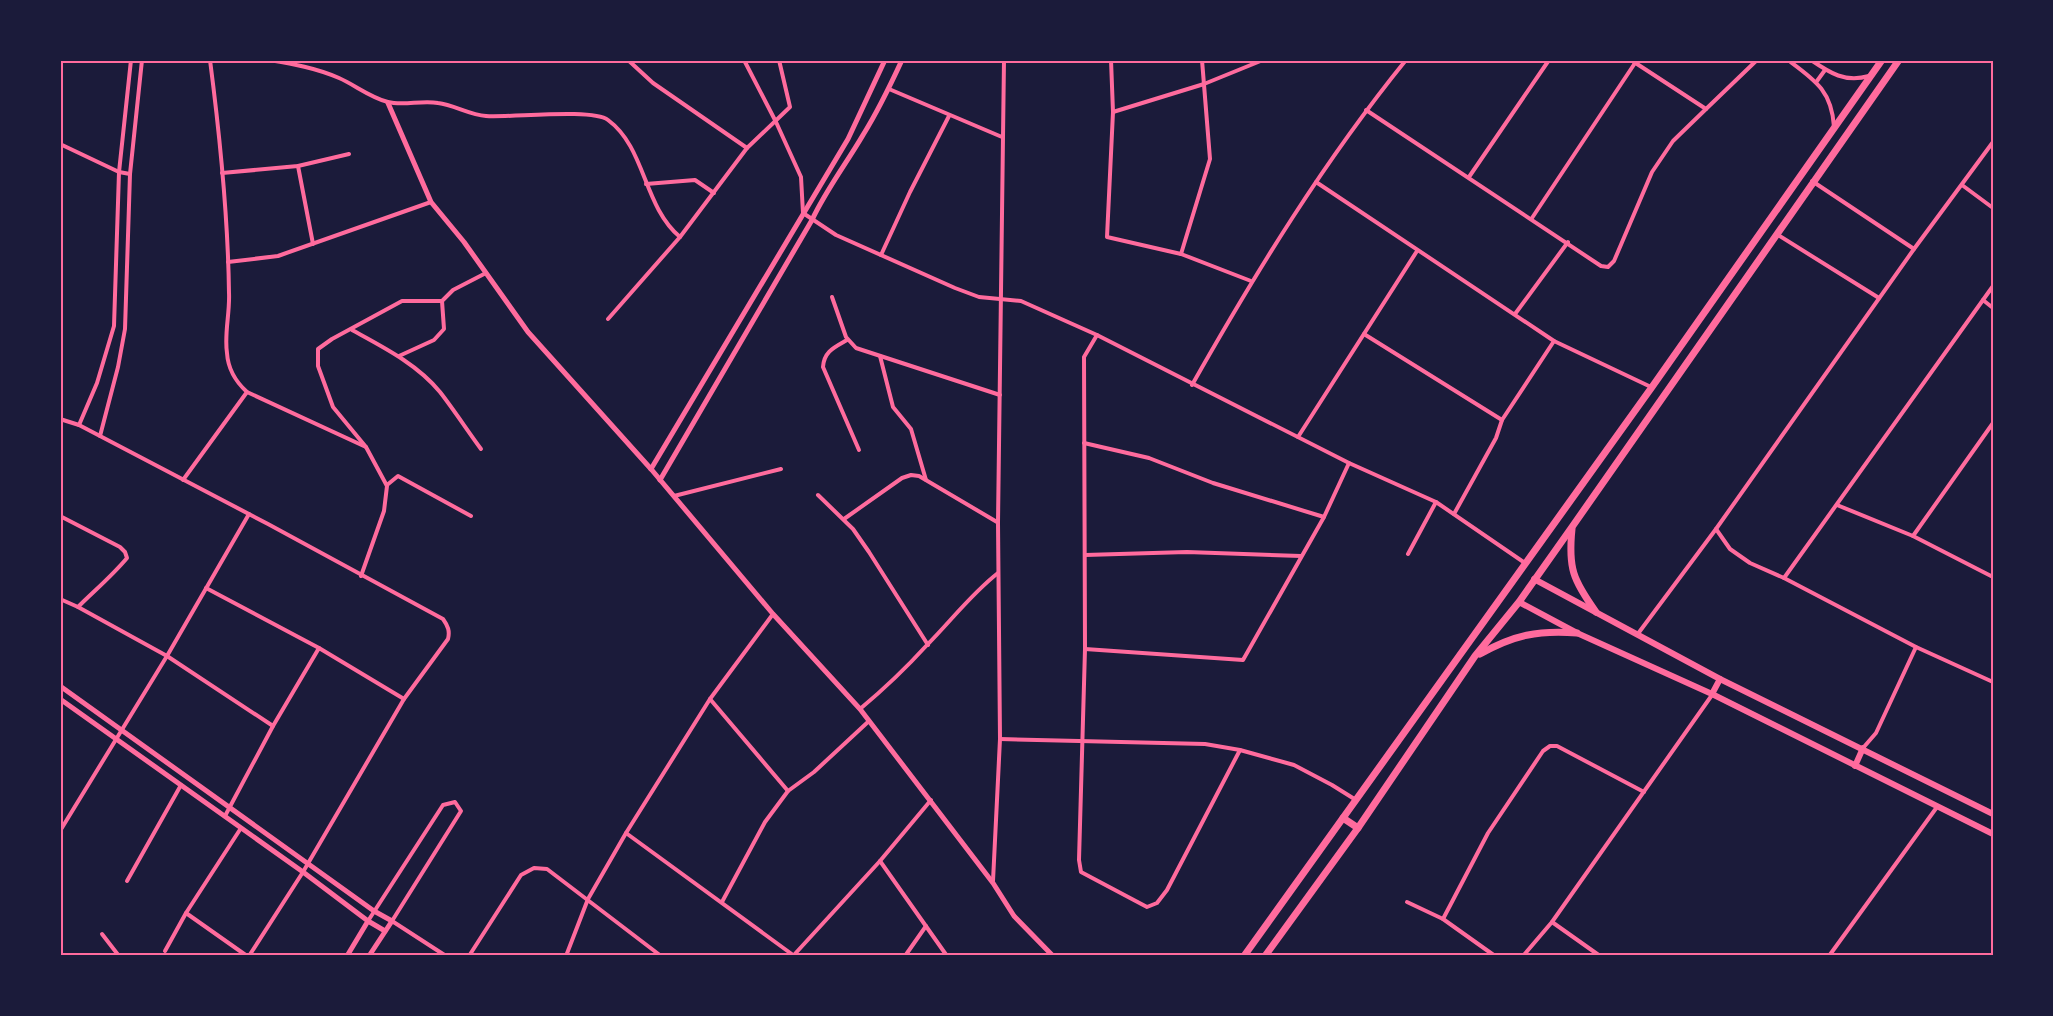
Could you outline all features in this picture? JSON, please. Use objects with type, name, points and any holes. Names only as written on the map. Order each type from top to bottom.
[{"type":"highway","points":[[1244,956],[1652,387],[1882,60]]},
{"type":"highway","points":[[1265,956],[1358,828],[1475,656],[1519,602],[1899,60]]},
{"type":"highway","points":[[1572,527],[1570,565],[1579,587],[1596,612]]},
{"type":"highway","points":[[1475,656],[1521,635],[1552,631],[1577,633]]},
{"type":"highway","points":[[1343,818],[1358,828]]},
{"type":"main road","points":[[1534,579],[1720,679],[1993,813]]},
{"type":"main road","points":[[1519,602],[1577,633],[1712,694],[1993,834]]},
{"type":"main road","points":[[1712,694],[1720,679]]},
{"type":"main road","points":[[1855,766],[1863,748]]},
{"type":"street","points":[[79,425],[97,383],[114,326],[119,172],[131,60]]},
{"type":"street","points":[[100,436],[118,367],[125,329],[130,174],[142,60]]},
{"type":"street","points":[[210,60],[219,129],[230,296],[226,353],[235,381],[247,392],[366,447]]},
{"type":"street","points":[[269,60],[302,62],[388,103],[437,102],[484,116],[583,115],[605,117],[622,131],[638,162],[657,209],[669,229],[680,237]]},
{"type":"street","points":[[628,60],[653,83],[747,148]]},
{"type":"street","points":[[744,60],[801,177],[803,213],[812,220],[836,235],[979,297],[1021,301],[1097,335],[1349,463],[1437,502],[1525,564]]},
{"type":"street","points":[[608,319],[680,237],[747,148],[790,107],[778,60]]},
{"type":"street","points":[[651,470],[848,139],[883,60]]},
{"type":"street","points":[[660,480],[812,220],[823,196],[863,135],[889,89],[902,60]]},
{"type":"street","points":[[993,883],[1000,739],[998,523],[1004,60]]},
{"type":"street","points":[[1111,60],[1113,112],[1107,237],[1180,254],[1251,281]]},
{"type":"street","points":[[1180,254],[1210,159],[1202,60]]},
{"type":"street","points":[[1113,112],[1204,84],[1263,60]]},
{"type":"street","points":[[1192,384],[1251,281],[1316,182],[1366,110],[1406,60]]},
{"type":"street","points":[[1469,177],[1549,60]]},
{"type":"street","points":[[1630,60],[1706,109]]},
{"type":"street","points":[[1366,110],[1532,218],[1601,266],[1608,267],[1614,261],[1652,172],[1673,141],[1757,60]]},
{"type":"street","points":[[1788,60],[1816,81],[1828,100],[1834,129]]},
{"type":"street","points":[[1811,60],[1825,70],[1846,79],[1859,79],[1872,75]]},
{"type":"street","points":[[1532,218],[1635,63]]},
{"type":"street","points":[[1816,81],[1825,70]]},
{"type":"street","points":[[889,89],[1002,137]]},
{"type":"street","points":[[388,103],[431,202],[464,242],[528,332],[660,480],[773,614],[861,709],[993,883],[1014,916],[1053,956]]},
{"type":"street","points":[[881,255],[949,116]]},
{"type":"street","points":[[1637,635],[1716,529],[1914,249],[1993,142]]},
{"type":"street","points":[[60,144],[119,172],[130,174]]},
{"type":"street","points":[[222,173],[298,166],[349,154]]},
{"type":"street","points":[[298,166],[313,244]]},
{"type":"street","points":[[646,184],[695,180],[714,193]]},
{"type":"street","points":[[1812,181],[1914,249]]},
{"type":"street","points":[[1316,182],[1554,341],[1652,387]]},
{"type":"street","points":[[1962,185],[1993,208]]},
{"type":"street","points":[[228,262],[278,256],[431,202]]},
{"type":"street","points":[[1776,234],[1879,298]]},
{"type":"street","points":[[1515,314],[1568,242]]},
{"type":"street","points":[[1298,437],[1417,251]]},
{"type":"street","points":[[361,576],[384,511],[387,486],[366,447],[333,407],[318,366],[318,349],[402,301],[442,301],[453,290],[486,273]]},
{"type":"street","points":[[1784,578],[1993,286]]},
{"type":"street","points":[[832,297],[847,340],[855,348],[1000,394]]},
{"type":"street","points":[[1983,300],[1993,308]]},
{"type":"street","points":[[399,356],[434,340],[444,329],[442,301]]},
{"type":"street","points":[[352,330],[399,356],[439,391],[481,448]]},
{"type":"street","points":[[1365,334],[1502,420]]},
{"type":"street","points":[[1097,335],[1084,357],[1085,649],[1079,860],[1082,872],[1147,907],[1157,903],[1167,890],[1240,750]]},
{"type":"street","points":[[847,340],[828,352],[824,358],[823,367],[859,450]]},
{"type":"street","points":[[1454,514],[1496,438],[1502,420],[1554,341]]},
{"type":"street","points":[[880,356],[893,407],[911,429],[926,481]]},
{"type":"street","points":[[183,480],[247,392]]},
{"type":"street","points":[[60,419],[79,425],[249,514],[443,619],[448,626],[448,639],[404,699],[303,872],[248,956],[186,913]]},
{"type":"street","points":[[1913,536],[1993,423]]},
{"type":"street","points":[[1084,443],[1149,458],[1213,483],[1323,517]]},
{"type":"street","points":[[1085,649],[1243,660],[1323,517],[1349,463]]},
{"type":"street","points":[[673,496],[782,469]]},
{"type":"street","points":[[843,519],[905,476],[915,475],[998,523]]},
{"type":"street","points":[[387,486],[398,476],[471,516]]},
{"type":"street","points":[[818,495],[843,519],[869,552],[928,645]]},
{"type":"street","points":[[1408,554],[1437,502]]},
{"type":"street","points":[[1837,505],[1913,536],[1991,576],[1993,570]]},
{"type":"street","points":[[60,831],[167,656],[249,514]]},
{"type":"street","points":[[60,516],[120,547],[127,558],[115,573],[103,581],[78,607]]},
{"type":"street","points":[[1716,529],[1730,549],[1750,563],[1784,578],[1916,647],[1993,682]]},
{"type":"street","points":[[1084,555],[1187,552],[1301,556]]},
{"type":"street","points":[[861,709],[928,645],[970,597],[998,573]]},
{"type":"street","points":[[206,588],[319,648],[404,699]]},
{"type":"street","points":[[60,599],[167,656],[273,726]]},
{"type":"street","points":[[566,956],[588,899],[626,833],[710,699],[773,614]]},
{"type":"street","points":[[1863,748],[1876,733],[1916,647]]},
{"type":"street","points":[[225,816],[273,726],[319,648]]},
{"type":"street","points":[[60,686],[374,910],[446,956]]},
{"type":"street","points":[[1523,956],[1552,922],[1712,694]]},
{"type":"street","points":[[60,699],[385,931]]},
{"type":"street","points":[[710,699],[788,791]]},
{"type":"street","points":[[722,902],[765,822],[788,791],[814,772],[870,721]]},
{"type":"street","points":[[1000,739],[1205,744],[1240,750],[1294,765],[1356,800]]},
{"type":"street","points":[[1443,920],[1488,833],[1543,751],[1550,746],[1557,746],[1644,792]]},
{"type":"street","points":[[126,881],[181,784]]},
{"type":"street","points":[[626,833],[793,956],[880,861],[931,800]]},
{"type":"street","points":[[347,956],[374,910],[443,805],[456,802],[461,811],[369,956]]},
{"type":"street","points":[[1829,956],[1937,807]]},
{"type":"street","points":[[165,951],[186,913],[241,828]]},
{"type":"street","points":[[880,861],[947,956]]},
{"type":"street","points":[[469,956],[521,875],[534,868],[547,869],[661,956]]},
{"type":"street","points":[[1407,902],[1443,920],[1495,956]]},
{"type":"street","points":[[1552,922],[1600,956]]},
{"type":"street","points":[[905,956],[926,927]]},
{"type":"street","points":[[102,934],[119,956]]}]
